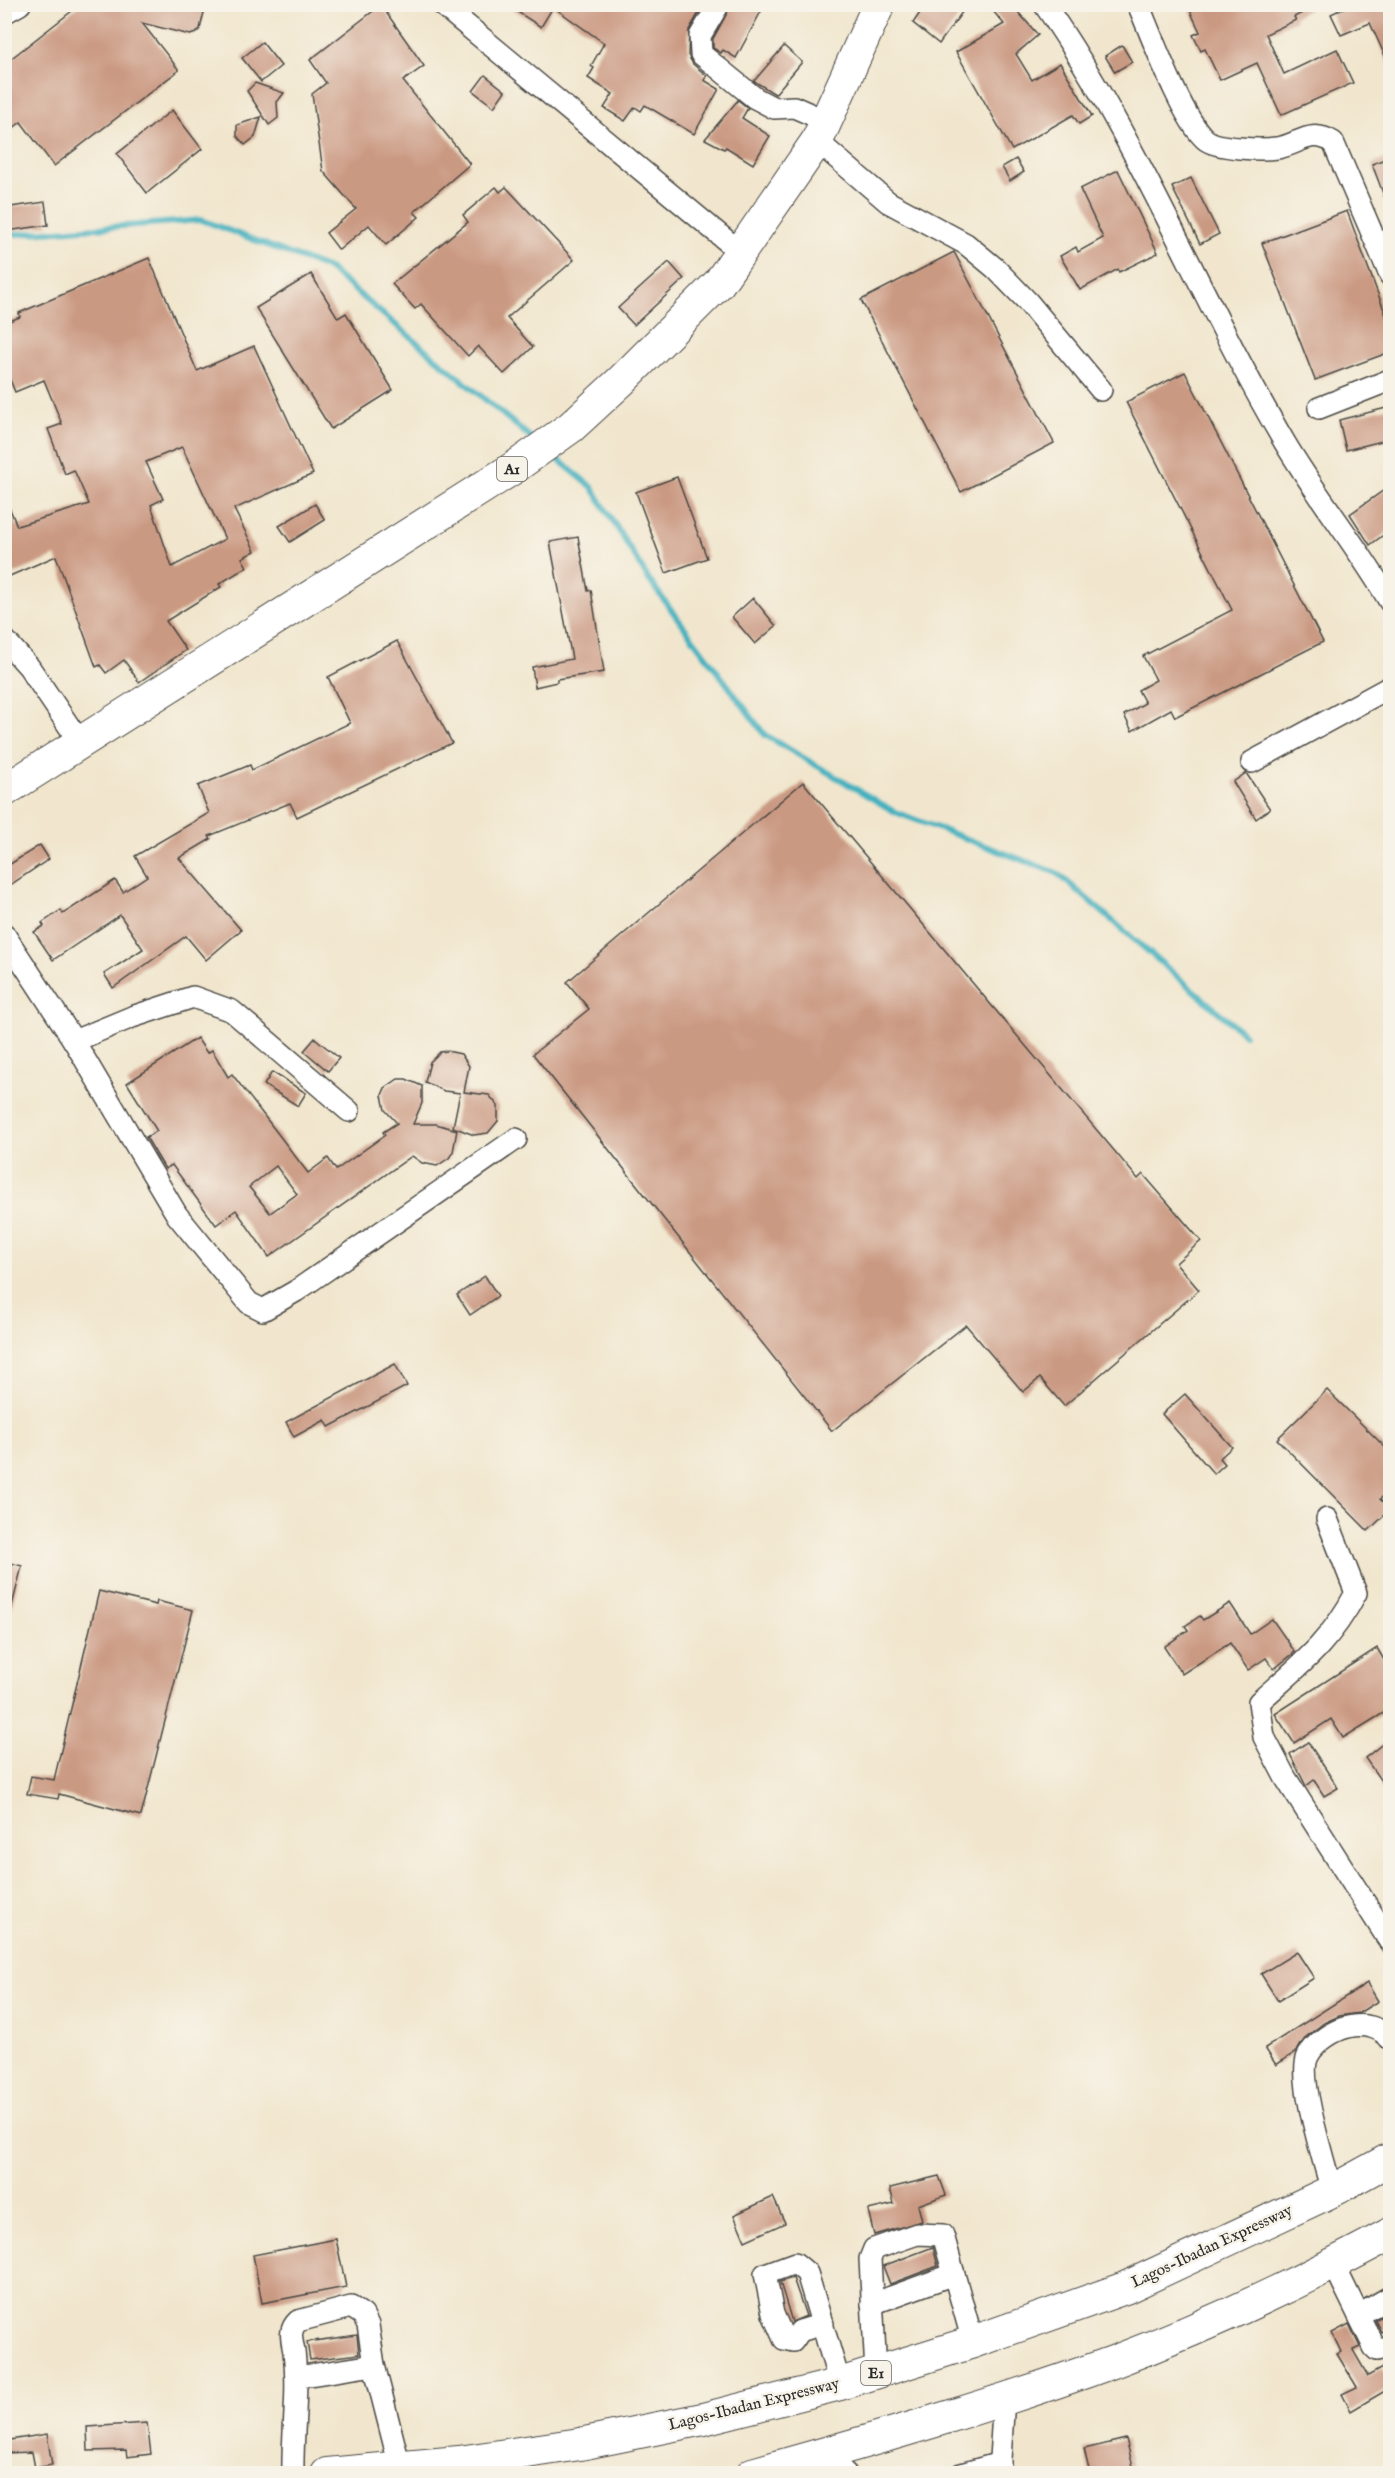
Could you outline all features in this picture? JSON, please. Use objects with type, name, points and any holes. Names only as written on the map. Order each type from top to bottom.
[{"type":"highway","name":"A1","points":[[4,791],[515,467],[571,427],[621,381],[719,283],[739,251],[771,211],[821,131],[879,4]]},
{"type":"highway","name":"Lagos-Ibadan Expressway","points":[[327,2474],[580,2444],[703,2419],[840,2384],[973,2342],[1125,2288],[1332,2191],[1390,2159]]},
{"type":"highway","points":[[752,2474],[835,2464],[1004,2398],[1114,2361],[1242,2308],[1334,2265],[1390,2234]]},
{"type":"street","points":[[4,14],[20,4]]},
{"type":"street","points":[[441,4],[739,251]]},
{"type":"street","points":[[719,4],[700,36],[701,54],[755,98],[774,108],[794,107],[821,131],[888,202],[966,244],[995,267],[1027,301],[1101,390]]},
{"type":"street","points":[[1138,4],[1189,119],[1207,141],[1237,148],[1279,148],[1302,138],[1312,137],[1323,137],[1333,142],[1390,275]]},
{"type":"street","points":[[1049,6],[1081,57],[1159,198],[1230,342],[1285,444],[1390,602]]},
{"type":"street","points":[[1319,408],[1390,380]]},
{"type":"street","points":[[4,639],[29,667],[81,744]]},
{"type":"street","points":[[1252,762],[1390,687]]},
{"type":"street","points":[[4,934],[74,1041],[177,1215],[249,1304],[263,1310],[305,1285],[516,1139]]},
{"type":"street","points":[[74,1041],[132,1017],[193,997],[232,1011],[349,1111]]},
{"type":"street","points":[[1327,1519],[1356,1593],[1343,1617],[1323,1644],[1259,1702],[1264,1737],[1285,1777],[1389,1937]]},
{"type":"street","points":[[1332,2191],[1306,2085],[1307,2057],[1323,2039],[1348,2027],[1367,2025],[1390,2039]]},
{"type":"street","points":[[876,2373],[870,2259],[874,2249],[917,2234],[943,2235],[973,2342]]},
{"type":"street","points":[[1334,2265],[1377,2350],[1390,2346]]},
{"type":"street","points":[[872,2304],[954,2274]]},
{"type":"street","points":[[1359,2315],[1390,2297]]},
{"type":"street","points":[[293,2474],[297,2377],[291,2334],[293,2326],[298,2322],[351,2307],[363,2315],[368,2325],[374,2365],[400,2467]]},
{"type":"street","points":[[823,2324],[840,2384]]},
{"type":"street","points":[[297,2377],[374,2365]]},
{"type":"street","points":[[961,2474],[999,2468],[1004,2398]]},
{"type":"building","points":[[81,4],[206,4],[200,29],[190,35],[142,23],[179,70],[54,166],[21,122],[4,135],[4,64]]},
{"type":"building","points":[[505,4],[704,4],[689,30],[688,55],[693,64],[707,76],[704,80],[719,89],[694,134],[645,105],[641,111],[635,107],[625,121],[604,108],[613,94],[588,78],[594,68],[591,66],[604,43],[553,7],[541,27]]},
{"type":"building","points":[[732,4],[765,4],[736,58],[723,50],[721,53],[713,48],[713,39]]},
{"type":"building","points":[[926,4],[968,4],[939,44],[913,23]]},
{"type":"building","points":[[987,4],[1011,4],[1038,35],[1016,54],[1032,80],[1060,63],[1092,116],[1079,124],[1073,115],[1012,150],[956,52],[1004,24]]},
{"type":"building","points":[[1187,4],[1320,4],[1294,17],[1296,20],[1266,34],[1284,74],[1337,49],[1353,83],[1281,115],[1257,63],[1220,80],[1205,49],[1201,51],[1193,35],[1200,32]]},
{"type":"building","points":[[1352,4],[1386,4],[1390,15],[1390,67],[1370,23],[1341,35],[1331,14]]},
{"type":"building","points":[[381,5],[424,66],[403,81],[470,164],[414,212],[419,217],[386,245],[369,225],[339,250],[326,233],[356,209],[323,171],[312,94],[326,83],[310,60]]},
{"type":"building","points":[[262,42],[281,66],[261,82],[242,58]]},
{"type":"building","points":[[1122,45],[1132,62],[1115,72],[1105,56]]},
{"type":"building","points":[[784,46],[802,62],[775,94],[754,81]]},
{"type":"building","points":[[485,75],[505,91],[494,107],[473,91]]},
{"type":"building","points":[[255,83],[284,93],[277,102],[278,118],[269,125],[247,91]]},
{"type":"building","points":[[738,100],[748,108],[742,118],[770,136],[753,164],[726,147],[724,149],[705,139]]},
{"type":"building","points":[[172,110],[202,149],[147,193],[117,154]]},
{"type":"building","points":[[261,117],[255,137],[245,145],[237,136],[237,125]]},
{"type":"building","points":[[1390,157],[1390,209],[1389,209],[1372,164]]},
{"type":"building","points":[[1016,159],[1024,172],[1010,181],[1002,167]]},
{"type":"building","points":[[1118,170],[1158,253],[1119,272],[1118,269],[1080,290],[1060,256],[1076,247],[1078,252],[1103,238],[1080,189]]},
{"type":"building","points":[[1191,178],[1219,234],[1200,244],[1172,187]]},
{"type":"building","points":[[496,187],[500,192],[506,187],[574,260],[507,318],[533,347],[504,374],[478,346],[468,356],[421,304],[415,309],[392,284],[468,222],[463,215]]},
{"type":"building","points":[[45,202],[48,225],[7,231],[4,208]]},
{"type":"building","points":[[1347,211],[1390,326],[1390,352],[1315,380],[1262,243]]},
{"type":"building","points":[[954,252],[1054,443],[961,492],[861,300]]},
{"type":"building","points":[[149,258],[197,371],[254,346],[313,474],[234,509],[255,551],[242,558],[247,567],[219,584],[221,587],[166,621],[186,650],[139,682],[124,660],[106,673],[100,665],[96,667],[56,556],[5,578],[5,497],[17,526],[89,504],[74,470],[65,474],[48,429],[62,424],[44,380],[15,392],[4,365],[4,323],[20,317],[19,313]],"holes":[[[182,447],[225,539],[172,567],[151,505],[163,499],[146,462]]]},
{"type":"building","points":[[669,262],[684,279],[634,325],[618,308]]},
{"type":"building","points":[[311,274],[338,318],[346,313],[393,390],[331,429],[256,308]]},
{"type":"building","points":[[1185,372],[1323,642],[1175,717],[1171,709],[1132,731],[1124,715],[1145,703],[1138,690],[1156,680],[1143,656],[1232,610],[1126,402]]},
{"type":"building","points":[[1390,407],[1390,439],[1346,450],[1339,420]]},
{"type":"building","points":[[677,477],[707,558],[666,573],[636,492]]},
{"type":"building","points":[[1390,486],[1390,530],[1370,545],[1350,514]]},
{"type":"building","points":[[315,504],[325,520],[290,542],[279,526]]},
{"type":"building","points":[[578,537],[588,591],[591,590],[604,672],[557,679],[557,682],[535,687],[532,667],[572,659],[550,542]]},
{"type":"building","points":[[753,598],[776,626],[755,644],[732,617]]},
{"type":"building","points":[[397,641],[452,743],[297,817],[290,803],[209,836],[211,839],[179,858],[241,930],[206,960],[186,936],[113,988],[104,974],[143,949],[120,915],[53,960],[34,932],[44,926],[42,923],[61,910],[63,914],[115,880],[123,892],[147,876],[135,856],[209,813],[198,786],[250,765],[252,770],[350,723],[328,677]]},
{"type":"building","points":[[1246,773],[1270,809],[1256,819],[1233,782]]},
{"type":"building","points":[[803,782],[1138,1179],[1143,1174],[1201,1241],[1176,1263],[1199,1290],[1064,1406],[1040,1378],[1023,1392],[966,1325],[832,1431],[533,1054],[589,1009],[567,982]]},
{"type":"building","points":[[40,845],[49,859],[4,889],[4,868]]},
{"type":"building","points":[[197,1038],[207,1053],[212,1050],[228,1077],[232,1074],[308,1173],[328,1158],[336,1170],[385,1135],[383,1132],[397,1123],[385,1110],[382,1095],[385,1088],[398,1079],[406,1079],[422,1086],[422,1103],[413,1124],[436,1124],[457,1130],[453,1152],[449,1158],[437,1166],[422,1163],[412,1156],[269,1257],[236,1210],[216,1225],[172,1165],[165,1169],[146,1137],[157,1131],[127,1083]],"holes":[[[276,1166],[297,1194],[270,1213],[249,1187]]]},
{"type":"building","points":[[315,1038],[339,1058],[328,1071],[304,1051]]},
{"type":"building","points":[[440,1052],[461,1054],[469,1066],[464,1092],[489,1095],[498,1106],[498,1121],[488,1133],[474,1135],[453,1127],[460,1093],[444,1091],[425,1082],[430,1062]]},
{"type":"building","points":[[272,1072],[306,1093],[298,1106],[264,1085]]},
{"type":"building","points":[[485,1276],[498,1296],[470,1315],[457,1295]]},
{"type":"building","points":[[395,1364],[407,1386],[329,1427],[325,1420],[294,1437],[286,1422]]},
{"type":"building","points":[[1327,1390],[1390,1452],[1390,1489],[1380,1499],[1390,1510],[1368,1531],[1277,1439]]},
{"type":"building","points":[[1185,1394],[1232,1447],[1220,1458],[1225,1464],[1214,1474],[1162,1414]]},
{"type":"building","points":[[4,1561],[22,1566],[10,1614],[4,1614]]},
{"type":"building","points":[[99,1591],[156,1605],[157,1601],[193,1610],[141,1816],[59,1794],[58,1799],[27,1794],[31,1776],[54,1780]]},
{"type":"building","points":[[1230,1603],[1250,1634],[1272,1619],[1295,1652],[1274,1669],[1266,1658],[1248,1670],[1230,1643],[1182,1674],[1164,1647],[1188,1630],[1185,1626],[1200,1616],[1203,1620]]},
{"type":"building","points":[[1377,1648],[1390,1670],[1390,1709],[1343,1738],[1331,1719],[1294,1743],[1275,1714]]},
{"type":"building","points":[[1390,1738],[1390,1794],[1365,1758]]},
{"type":"building","points":[[1308,1742],[1338,1788],[1324,1796],[1314,1780],[1306,1786],[1290,1754]]},
{"type":"building","points":[[1297,1952],[1314,1978],[1278,2001],[1261,1974]]},
{"type":"building","points":[[1367,1983],[1378,2001],[1359,2013],[1339,2016],[1324,2023],[1306,2037],[1296,2052],[1276,2065],[1265,2048]]},
{"type":"building","points":[[939,2176],[946,2195],[918,2205],[922,2221],[874,2235],[868,2210],[894,2204],[890,2188]]},
{"type":"building","points":[[773,2197],[785,2223],[745,2241],[734,2215]]},
{"type":"building","points":[[336,2239],[346,2287],[262,2303],[253,2255]]},
{"type":"building","points":[[933,2247],[938,2266],[890,2284],[883,2266]]},
{"type":"building","points":[[793,2278],[806,2316],[792,2322],[780,2282]]},
{"type":"building","points":[[1390,2311],[1390,2327],[1381,2332],[1375,2320]]},
{"type":"building","points":[[1349,2324],[1360,2347],[1353,2350],[1368,2376],[1382,2368],[1390,2385],[1390,2388],[1351,2411],[1342,2394],[1357,2387],[1337,2354],[1341,2352],[1332,2333]]},
{"type":"building","points":[[357,2335],[359,2354],[310,2360],[307,2342]]},
{"type":"building","points":[[147,2423],[151,2454],[127,2457],[126,2450],[88,2451],[87,2427]]},
{"type":"building","points":[[47,2434],[52,2465],[35,2468],[32,2452],[4,2453],[4,2441]]},
{"type":"building","points":[[1126,2439],[1135,2474],[1090,2474],[1084,2449]]},
{"type":"waterway","points":[[4,235],[202,220],[329,269],[536,442]]},
{"type":"waterway","points":[[551,454],[592,487],[649,580],[765,735],[895,812],[1057,873],[1244,1034]]}]
